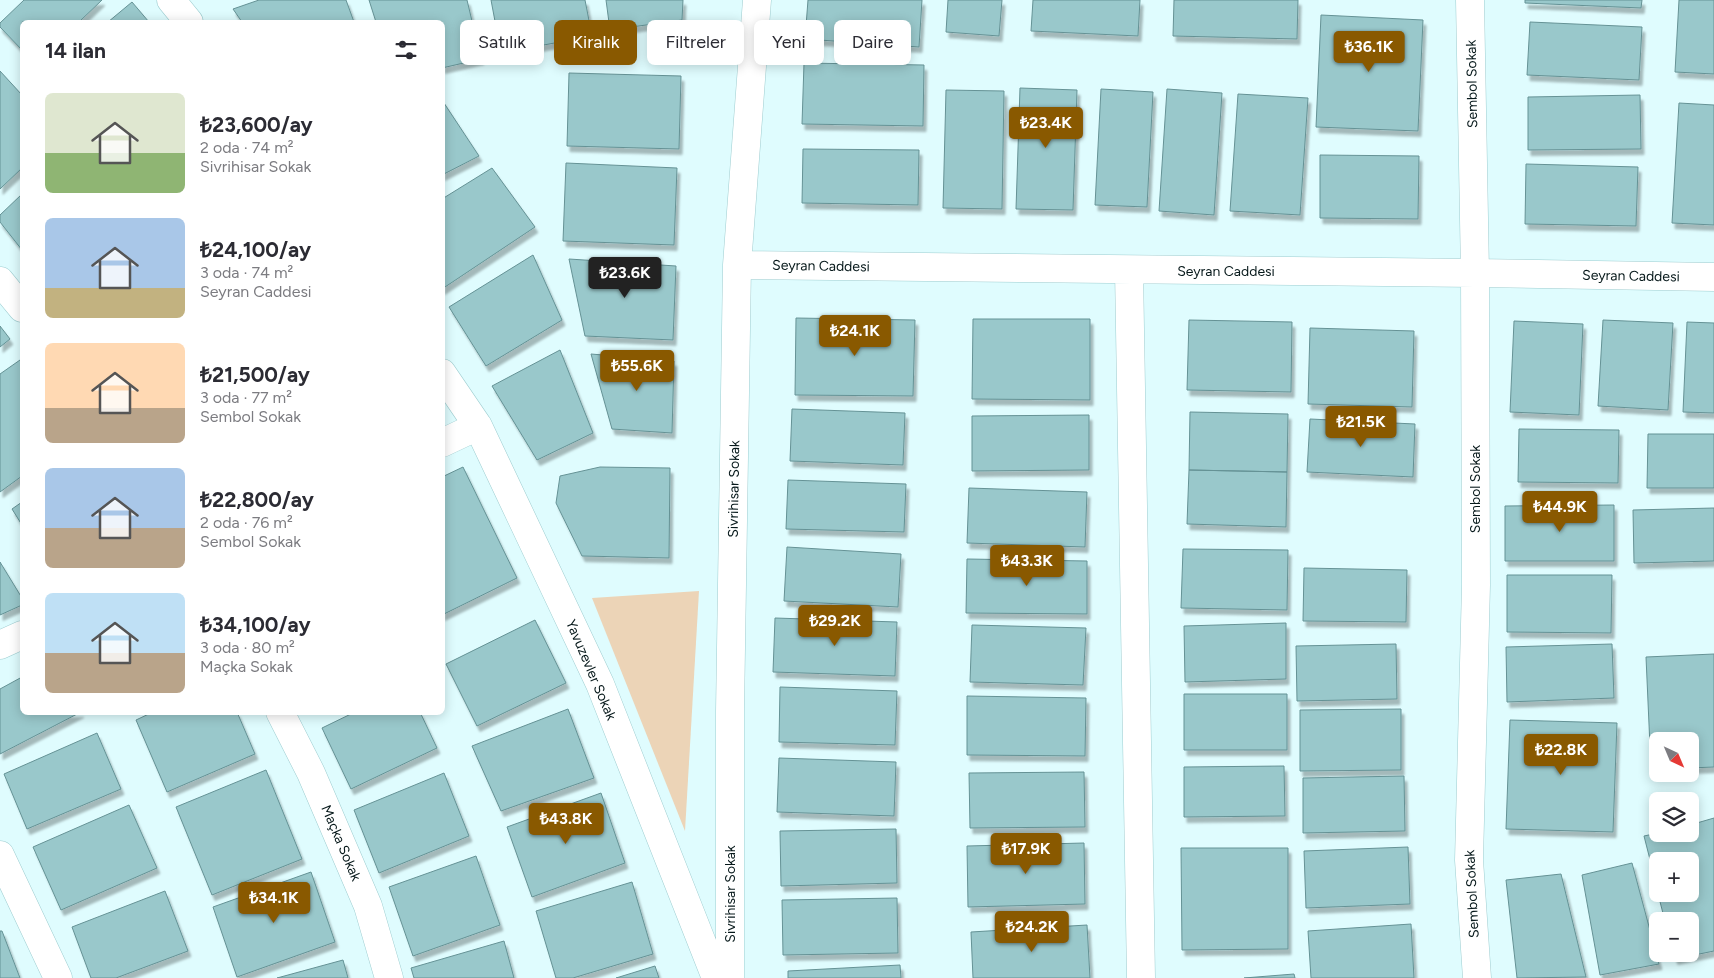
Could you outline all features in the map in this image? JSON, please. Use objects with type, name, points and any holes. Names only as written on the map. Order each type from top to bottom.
[{"type":"street","points":[[172,0],[187,20]]},
{"type":"street","name":"Sivrihisar Sokak","points":[[730,978],[730,712],[737,265],[757,0]]},
{"type":"street","name":"Sembol Sokak","points":[[1470,0],[1475,273],[1476,585],[1468,860],[1477,978]]},
{"type":"street","name":"Seyran Caddesi","points":[[737,265],[1714,277]]},
{"type":"street","points":[[1129,270],[1141,978]]},
{"type":"street","points":[[0,281],[20,306]]},
{"type":"street","name":"Yavuzevler Sokak","points":[[445,376],[478,426],[600,684],[716,978]]},
{"type":"street","points":[[445,441],[478,426]]},
{"type":"street","points":[[0,646],[20,636]]},
{"type":"street","name":"Maçka Sokak","points":[[282,715],[311,773],[368,906],[389,978]]},
{"type":"street","points":[[0,855],[58,978]]},
{"type":"shaded area","points":[[699,591],[685,831],[592,598]]},
{"type":"building","points":[[24,0],[102,0],[81,20],[20,20],[20,48],[0,27],[0,23]]},
{"type":"building","points":[[259,0],[346,0],[353,20],[241,20],[233,9]]},
{"type":"building","points":[[369,0],[467,0],[472,20],[460,20],[460,64],[445,67],[445,20],[375,20]]},
{"type":"building","points":[[491,0],[585,0],[589,20],[554,20],[554,43],[544,45],[544,20],[495,20]]},
{"type":"building","points":[[606,0],[683,0],[682,20],[647,20],[647,25],[637,26],[637,20],[609,20]]},
{"type":"building","points":[[808,0],[922,0],[919,47],[911,46],[911,20],[834,20],[834,41],[824,40],[824,20],[806,20]]},
{"type":"building","points":[[948,0],[1002,0],[999,36],[946,32]]},
{"type":"building","points":[[1033,0],[1140,0],[1138,36],[1031,31]]},
{"type":"building","points":[[1174,0],[1298,0],[1297,39],[1173,36]]},
{"type":"building","points":[[1525,0],[1642,0],[1641,8],[1525,3]]},
{"type":"building","points":[[1679,0],[1714,0],[1714,74],[1675,72]]},
{"type":"building","points":[[132,2],[147,20],[110,20]]},
{"type":"building","points":[[1321,15],[1423,20],[1418,131],[1316,127]]},
{"type":"building","points":[[1530,22],[1642,27],[1639,80],[1527,75]]},
{"type":"building","points":[[824,63],[924,65],[923,126],[802,124],[804,65],[824,65]]},
{"type":"building","points":[[0,71],[20,93],[20,170],[0,189]]},
{"type":"building","points":[[569,73],[681,76],[679,149],[567,146]]},
{"type":"building","points":[[1020,88],[1077,90],[1073,210],[1016,209]]},
{"type":"building","points":[[1101,89],[1153,92],[1147,207],[1095,205]]},
{"type":"building","points":[[1167,89],[1222,93],[1214,215],[1159,211]]},
{"type":"building","points":[[946,90],[1004,91],[1002,209],[943,208]]},
{"type":"building","points":[[1238,94],[1308,98],[1300,215],[1230,211]]},
{"type":"building","points":[[1640,95],[1641,149],[1528,150],[1528,97]]},
{"type":"building","points":[[1679,103],[1714,105],[1714,225],[1672,223]]},
{"type":"building","points":[[445,105],[479,156],[445,173]]},
{"type":"building","points":[[803,149],[919,150],[918,205],[802,203]]},
{"type":"building","points":[[1320,155],[1419,156],[1418,219],[1320,218]]},
{"type":"building","points":[[566,163],[677,168],[674,245],[563,241]]},
{"type":"building","points":[[1526,164],[1638,167],[1636,226],[1525,224]]},
{"type":"building","points":[[492,168],[535,227],[445,287],[445,197]]},
{"type":"building","points":[[20,196],[20,247],[0,222],[0,215]]},
{"type":"building","points":[[533,255],[562,320],[486,366],[449,307]]},
{"type":"building","points":[[569,259],[676,266],[673,340],[585,336]]},
{"type":"building","points":[[796,318],[915,320],[913,396],[795,395]]},
{"type":"building","points":[[973,319],[1090,319],[1090,400],[972,399]]},
{"type":"building","points":[[1189,320],[1292,322],[1291,392],[1187,390]]},
{"type":"building","points":[[1603,320],[1673,323],[1668,410],[1598,406]]},
{"type":"building","points":[[1514,321],[1583,324],[1579,415],[1510,412]]},
{"type":"building","points":[[1687,322],[1714,323],[1714,413],[1683,412]]},
{"type":"building","points":[[0,326],[10,339],[0,347]]},
{"type":"building","points":[[1310,328],[1414,331],[1412,407],[1308,404]]},
{"type":"building","points":[[560,350],[593,433],[537,460],[492,386]]},
{"type":"building","points":[[591,354],[674,361],[672,433],[612,429]]},
{"type":"building","points":[[20,360],[20,477],[0,492],[0,374]]},
{"type":"building","points":[[792,409],[905,413],[903,465],[790,461]]},
{"type":"building","points":[[1190,412],[1288,414],[1287,472],[1189,470]]},
{"type":"building","points":[[1089,415],[1089,470],[972,471],[972,416]]},
{"type":"building","points":[[1310,419],[1415,424],[1413,477],[1307,472]]},
{"type":"building","points":[[1519,429],[1619,430],[1618,483],[1518,482]]},
{"type":"building","points":[[1648,434],[1714,434],[1714,488],[1647,488]]},
{"type":"building","points":[[463,467],[517,578],[445,614],[445,476]]},
{"type":"building","points":[[600,467],[670,468],[669,558],[582,556],[556,503],[560,476]]},
{"type":"building","points":[[1189,470],[1287,472],[1286,527],[1187,524]]},
{"type":"building","points":[[788,480],[906,484],[904,532],[786,529]]},
{"type":"building","points":[[969,488],[1087,492],[1085,547],[967,543]]},
{"type":"building","points":[[20,503],[20,522],[12,509]]},
{"type":"building","points":[[1614,505],[1614,561],[1505,561],[1505,506]]},
{"type":"building","points":[[1714,508],[1714,561],[1634,563],[1633,510]]},
{"type":"building","points":[[787,547],[901,554],[898,607],[784,601]]},
{"type":"building","points":[[1183,549],[1288,550],[1287,610],[1181,608]]},
{"type":"building","points":[[967,559],[1087,561],[1087,614],[966,613]]},
{"type":"building","points":[[0,562],[20,595],[20,606],[0,615]]},
{"type":"building","points":[[1304,568],[1407,570],[1406,622],[1303,621]]},
{"type":"building","points":[[1507,575],[1612,575],[1611,633],[1507,632]]},
{"type":"building","points":[[775,618],[897,622],[895,676],[773,672]]},
{"type":"building","points":[[535,620],[566,683],[477,726],[446,664]]},
{"type":"building","points":[[1286,623],[1286,679],[1185,682],[1184,626]]},
{"type":"building","points":[[972,625],[1086,628],[1083,685],[970,682]]},
{"type":"building","points":[[1396,644],[1397,699],[1297,701],[1296,646]]},
{"type":"building","points":[[1612,644],[1614,698],[1507,702],[1506,647]]},
{"type":"building","points":[[1714,654],[1714,767],[1699,768],[1699,732],[1649,732],[1646,657]]},
{"type":"building","points":[[20,678],[20,715],[75,715],[0,754],[0,689]]},
{"type":"building","points":[[780,687],[897,691],[895,745],[779,742]]},
{"type":"building","points":[[1184,694],[1287,694],[1287,750],[1184,750]]},
{"type":"building","points":[[967,696],[1086,698],[1085,756],[967,755]]},
{"type":"building","points":[[568,709],[594,778],[501,811],[472,746]]},
{"type":"building","points":[[1401,709],[1401,770],[1300,771],[1300,710]]},
{"type":"building","points":[[147,715],[238,715],[255,754],[167,792],[136,720]]},
{"type":"building","points":[[349,715],[421,715],[437,748],[351,789],[322,728]]},
{"type":"building","points":[[1510,720],[1617,723],[1613,832],[1506,829]]},
{"type":"building","points":[[97,733],[121,789],[27,829],[4,774]]},
{"type":"building","points":[[779,758],[896,762],[894,816],[777,812]]},
{"type":"building","points":[[1284,766],[1285,816],[1184,817],[1184,767]]},
{"type":"building","points":[[266,770],[302,859],[212,895],[176,807]]},
{"type":"building","points":[[1084,772],[1085,827],[970,828],[969,773]]},
{"type":"building","points":[[444,773],[469,836],[379,873],[354,810]]},
{"type":"building","points":[[1404,776],[1405,831],[1303,833],[1303,778]]},
{"type":"building","points":[[601,793],[625,863],[532,897],[507,827]]},
{"type":"building","points":[[129,805],[157,868],[61,910],[33,847]]},
{"type":"building","points":[[1714,818],[1714,951],[1699,954],[1699,912],[1663,912],[1660,902],[1699,902],[1699,852],[1649,852],[1649,856],[1644,836],[1649,835],[1649,842],[1699,842],[1699,822]]},
{"type":"building","points":[[896,829],[897,883],[781,886],[780,831]]},
{"type":"building","points":[[1084,843],[1085,904],[968,907],[967,846]]},
{"type":"building","points":[[1408,847],[1410,904],[1306,908],[1304,851]]},
{"type":"building","points":[[1181,848],[1288,848],[1288,949],[1182,950]]},
{"type":"building","points":[[476,856],[500,925],[413,956],[389,887]]},
{"type":"building","points":[[1632,863],[1649,927],[1649,962],[1658,962],[1659,964],[1600,975],[1582,875]]},
{"type":"building","points":[[311,872],[335,942],[237,977],[213,907]]},
{"type":"building","points":[[1561,874],[1586,977],[1517,978],[1506,880]]},
{"type":"building","points":[[632,882],[653,954],[573,978],[556,978],[536,911]]},
{"type":"building","points":[[165,891],[188,951],[116,978],[91,978],[72,927]]},
{"type":"building","points":[[897,898],[898,953],[783,955],[782,900]]},
{"type":"building","points":[[1411,924],[1414,978],[1311,978],[1308,931]]},
{"type":"building","points":[[1087,925],[1090,978],[973,978],[971,932]]},
{"type":"building","points":[[0,931],[2,931],[20,978],[0,978]]},
{"type":"building","points":[[504,941],[514,978],[414,978],[411,968]]},
{"type":"building","points":[[343,960],[348,978],[277,978]]},
{"type":"building","points":[[900,965],[901,978],[788,978],[788,971]]},
{"type":"building","points":[[655,966],[659,978],[616,978]]},
{"type":"building","points":[[1294,974],[1295,978],[1244,978]]}]
